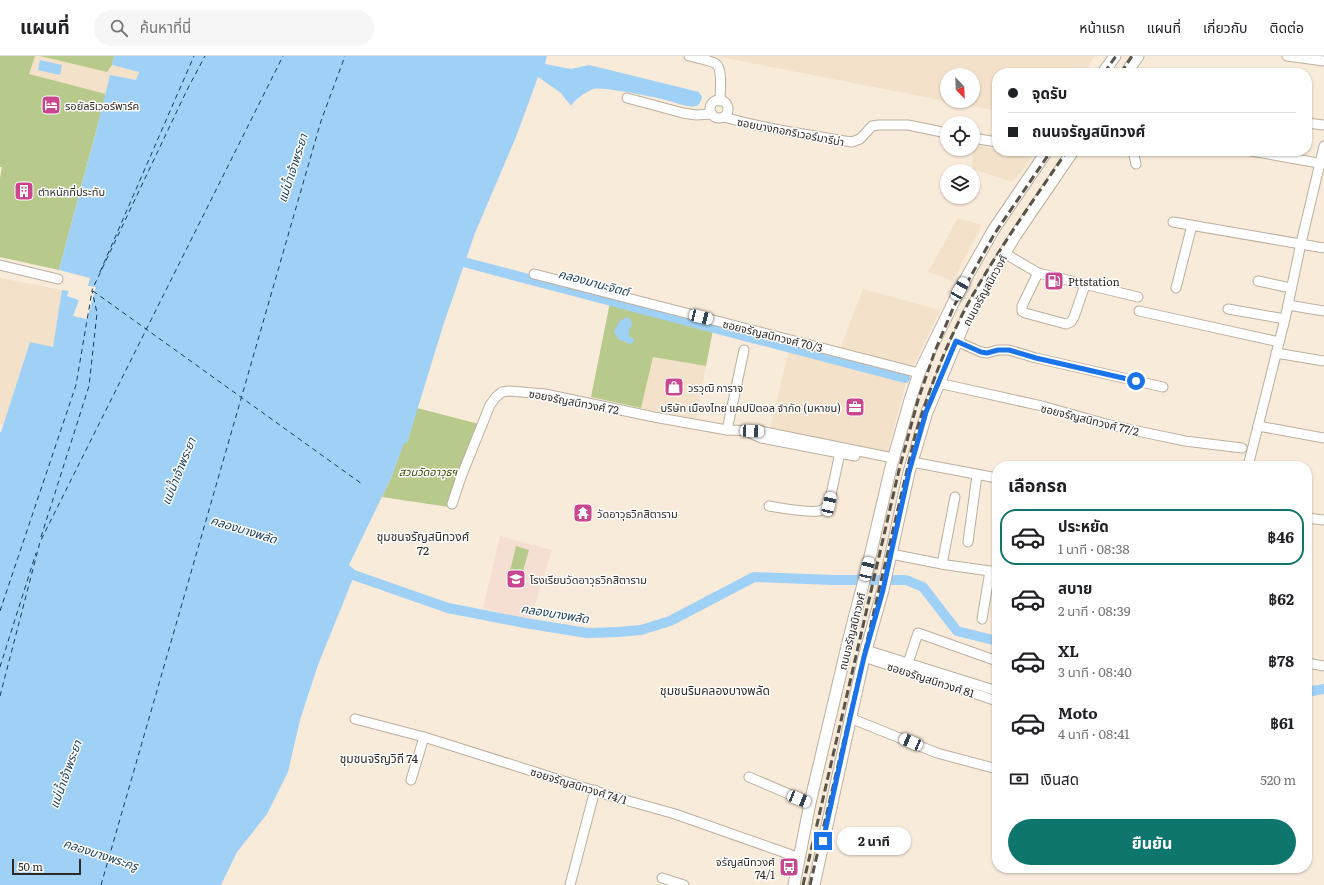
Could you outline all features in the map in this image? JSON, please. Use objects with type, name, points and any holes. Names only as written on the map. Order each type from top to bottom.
[{"type":"main road","points":[[1106,68],[1114,56]]},
{"type":"main road","points":[[1130,68],[1138,56]]},
{"type":"main road","name":"ถนนจรัญสนิทวงศ์","points":[[794,885],[810,803],[861,590],[893,461],[919,373],[964,282],[994,229],[1042,156]]},
{"type":"main road","name":"ถนนจรัญสนิทวงศ์","points":[[814,885],[842,752],[865,654],[883,590],[912,462],[926,412],[969,312],[1004,253],[1070,156]]},
{"type":"main road","points":[[823,747],[842,752]]},
{"type":"street","name":"ซอยบางกอกริเวอร์มารีน่า","points":[[689,56],[713,62],[718,66],[720,71],[720,101],[725,103],[728,107],[728,113],[724,117]]},
{"type":"street","points":[[1287,56],[1324,61]]},
{"type":"street","name":"ซอยบางกอกริเวอร์มารีน่า","points":[[627,98],[683,113],[696,115],[712,114],[719,118],[724,117],[767,127],[852,142],[860,139],[872,126],[879,125],[908,125],[940,132]]},
{"type":"street","points":[[712,114],[711,106],[715,102],[720,101]]},
{"type":"street","points":[[1312,124],[1324,125]]},
{"type":"street","points":[[980,139],[992,141]]},
{"type":"street","points":[[1249,461],[1285,319],[1301,243],[1322,163],[1324,146]]},
{"type":"street","points":[[1135,156],[1136,164]]},
{"type":"street","points":[[1281,156],[1322,163]]},
{"type":"street","points":[[1173,222],[1324,248]]},
{"type":"street","points":[[1176,288],[1192,225]]},
{"type":"street","points":[[1004,253],[1038,273],[1138,297]]},
{"type":"street","points":[[0,265],[58,279]]},
{"type":"street","points":[[1038,273],[1022,306],[1022,310],[1025,313],[1066,324],[1071,322],[1074,317],[1085,285]]},
{"type":"street","name":"ซอยจรัญสนิทวงศ์ 70/3","points":[[534,274],[919,373]]},
{"type":"street","points":[[1258,281],[1292,288]]},
{"type":"street","points":[[1288,305],[1324,311]]},
{"type":"street","points":[[1228,309],[1285,319]]},
{"type":"street","points":[[1139,312],[1279,342]]},
{"type":"street","points":[[956,341],[981,352],[987,353],[998,350],[1009,350],[1036,358],[1163,387]]},
{"type":"street","points":[[727,430],[744,350]]},
{"type":"street","points":[[1276,353],[1324,361]]},
{"type":"street","name":"ซอยจรัญสนิทวงศ์ 77/2","points":[[938,383],[1042,406],[1106,424],[1142,432],[1185,441],[1242,448]]},
{"type":"street","name":"ซอยจรัญสนิทวงศ์ 72","points":[[452,504],[484,416],[496,397],[502,392],[509,391],[545,394],[654,417],[727,430],[760,431],[893,461]]},
{"type":"street","points":[[1258,426],[1324,438]]},
{"type":"street","points":[[768,506],[812,511],[820,511],[825,508],[829,504],[841,450]]},
{"type":"street","points":[[912,462],[992,477]]},
{"type":"street","points":[[968,542],[977,475]]},
{"type":"street","points":[[942,564],[955,497]]},
{"type":"street","points":[[1312,519],[1324,520]]},
{"type":"street","points":[[891,554],[942,564],[992,571]]},
{"type":"street","points":[[982,620],[992,579]]},
{"type":"street","points":[[908,663],[918,633],[992,659]]},
{"type":"street","points":[[865,654],[908,663],[992,689]]},
{"type":"street","name":"ซอยจรัญสนิทวงศ์ 81","points":[[865,654],[992,699]]},
{"type":"street","points":[[1312,664],[1324,666]]},
{"type":"street","points":[[850,718],[937,753],[992,768]]},
{"type":"street","name":"ซอยจรัญสนิทวงศ์ 74/1","points":[[355,719],[424,737],[693,820],[800,858]]},
{"type":"street","points":[[411,780],[424,737]]},
{"type":"street","points":[[749,777],[810,803]]},
{"type":"street","points":[[570,885],[595,790]]},
{"type":"street","points":[[662,878],[684,885]]},
{"type":"shaded area","name":"รอยัลริเวอร์พาร์ค","points":[[0,56],[114,56],[112,65],[139,72],[137,80],[110,75],[96,132]]},
{"type":"shaded area","points":[[715,56],[1095,56],[1087,68],[992,68],[992,110],[980,108],[980,68],[940,68],[940,100]]},
{"type":"shaded area","points":[[980,146],[992,149],[992,156],[1023,156],[1032,158],[1013,182],[980,172],[980,164],[972,164],[973,156],[980,156]]},
{"type":"shaded area","points":[[958,218],[982,225],[953,281],[928,272]]},
{"type":"shaded area","points":[[0,278],[62,290],[53,348],[30,342],[3,425],[0,424]]},
{"type":"shaded area","points":[[863,289],[940,310],[906,381],[887,455],[770,429],[789,350],[835,362]]},
{"type":"shaded area","name":"วรวุฒิ การาจ","points":[[653,357],[706,366],[696,419],[641,408]]},
{"type":"shaded area","name":"โรงเรียนวัดอาวุธวิกสิตาราม","points":[[500,536],[552,550],[530,620],[483,608]]},
{"type":"green space","points":[[0,56],[35,56],[29,74],[106,94],[59,270],[0,257],[0,178],[2,167],[0,167]]},
{"type":"green space","points":[[40,56],[114,56],[112,65],[107,72]]},
{"type":"green space","points":[[610,302],[713,330],[706,366],[653,357],[641,408],[591,397]]},
{"type":"green space","name":"สวนวัดอาวุธฯ","points":[[417,408],[479,424],[449,507],[382,497],[391,478],[404,442],[407,443]]},
{"type":"green space","points":[[516,546],[529,550],[521,578],[509,575]]},
{"type":"water","points":[[114,56],[547,56],[545,64],[571,69],[589,65],[699,92],[702,97],[697,105],[689,106],[640,94],[598,88],[584,94],[571,106],[561,93],[538,77],[516,137],[475,233],[443,326],[407,443],[404,443],[391,478],[349,565],[356,571],[318,665],[300,720],[288,772],[267,814],[237,852],[221,885],[0,885],[0,432],[30,342],[53,347],[62,290],[69,291],[67,296],[79,300],[73,316],[87,319],[96,287],[88,286],[90,278],[59,270],[110,75],[136,80],[139,72],[112,65]]},
{"type":"water","points":[[40,60],[62,65],[60,75],[38,70]]},
{"type":"water","points":[[627,317],[631,320],[632,325],[629,330],[629,336],[634,339],[633,343],[630,344],[618,339],[614,331],[620,321]]},
{"type":"waterway","name":"คลองมานะจิตต์","points":[[452,259],[905,378]]},
{"type":"waterway","name":"คลองบางพลัด","points":[[342,571],[448,608],[587,633],[641,630],[670,621],[754,577],[833,580],[906,580],[923,587],[957,631],[992,640]]},
{"type":"waterway","name":"คลองบางพลัด","points":[[1312,691],[1324,689]]},
{"type":"ferry route","points":[[100,272],[194,56]]},
{"type":"ferry route","points":[[41,537],[89,386],[97,313],[92,290],[187,90],[205,56]]},
{"type":"ferry route","points":[[0,696],[40,542],[283,56]]},
{"type":"ferry route","points":[[101,885],[321,121],[345,56]]},
{"type":"ferry route","points":[[0,611],[76,385],[92,291]]},
{"type":"ferry route","points":[[93,291],[362,484]]},
{"type":"ferry route","points":[[0,667],[36,553]]},
{"type":"railway","points":[[1108,68],[1116,56]]},
{"type":"railway","points":[[1124,68],[1132,56]]},
{"type":"railway","points":[[803,885],[899,470],[918,400],[935,351],[954,306],[995,233],[1048,156]]},
{"type":"railway","points":[[810,885],[915,436],[927,399],[940,363],[956,327],[974,293],[1007,239],[1064,156]]},
{"type":"place","name":"รอยัลริเวอร์พาร์ค","points":[[51,105]]},
{"type":"place","name":"ตำหนักที่ประทับ","points":[[24,191]]},
{"type":"place","name":"Pttstation","points":[[1054,281]]},
{"type":"place","name":"วรวุฒิ การาจ","points":[[674,387]]},
{"type":"place","name":"บริษัท เมืองไทย แคปปิตอล จำกัด (มหาชน)","points":[[855,407]]},
{"type":"place","name":"วัดอาวุธวิกสิตาราม","points":[[583,513]]},
{"type":"place","name":"โรงเรียนวัดอาวุธวิกสิตาราม","points":[[516,579]]},
{"type":"place","name":"จรัญสนิทวงศ์ 74/1","points":[[789,867]]},
{"type":"district","name":"ชุมชนจรัญสนิทวงศ์ 72","points":[[423,543]]},
{"type":"district","name":"ชุมชนริมคลองบางพลัด","points":[[715,690]]},
{"type":"district","name":"ชุมชนจริญวิถี 74","points":[[379,758]]},
{"type":"route","points":[[823,841],[864,657],[883,590],[909,472],[926,412],[956,341],[981,352],[987,353],[1004,349],[1036,358],[1136,381]]},
{"type":"water label","name":"แม่น้ำเจ้าพระยา","points":[[292,168]]},
{"type":"water label","name":"แม่น้ำเจ้าพระยา","points":[[178,471]]},
{"type":"water label","name":"แม่น้ำเจ้าพระยา","points":[[65,774]]},
{"type":"water label","name":"คลองบางพระครู","points":[[101,854]]}]
